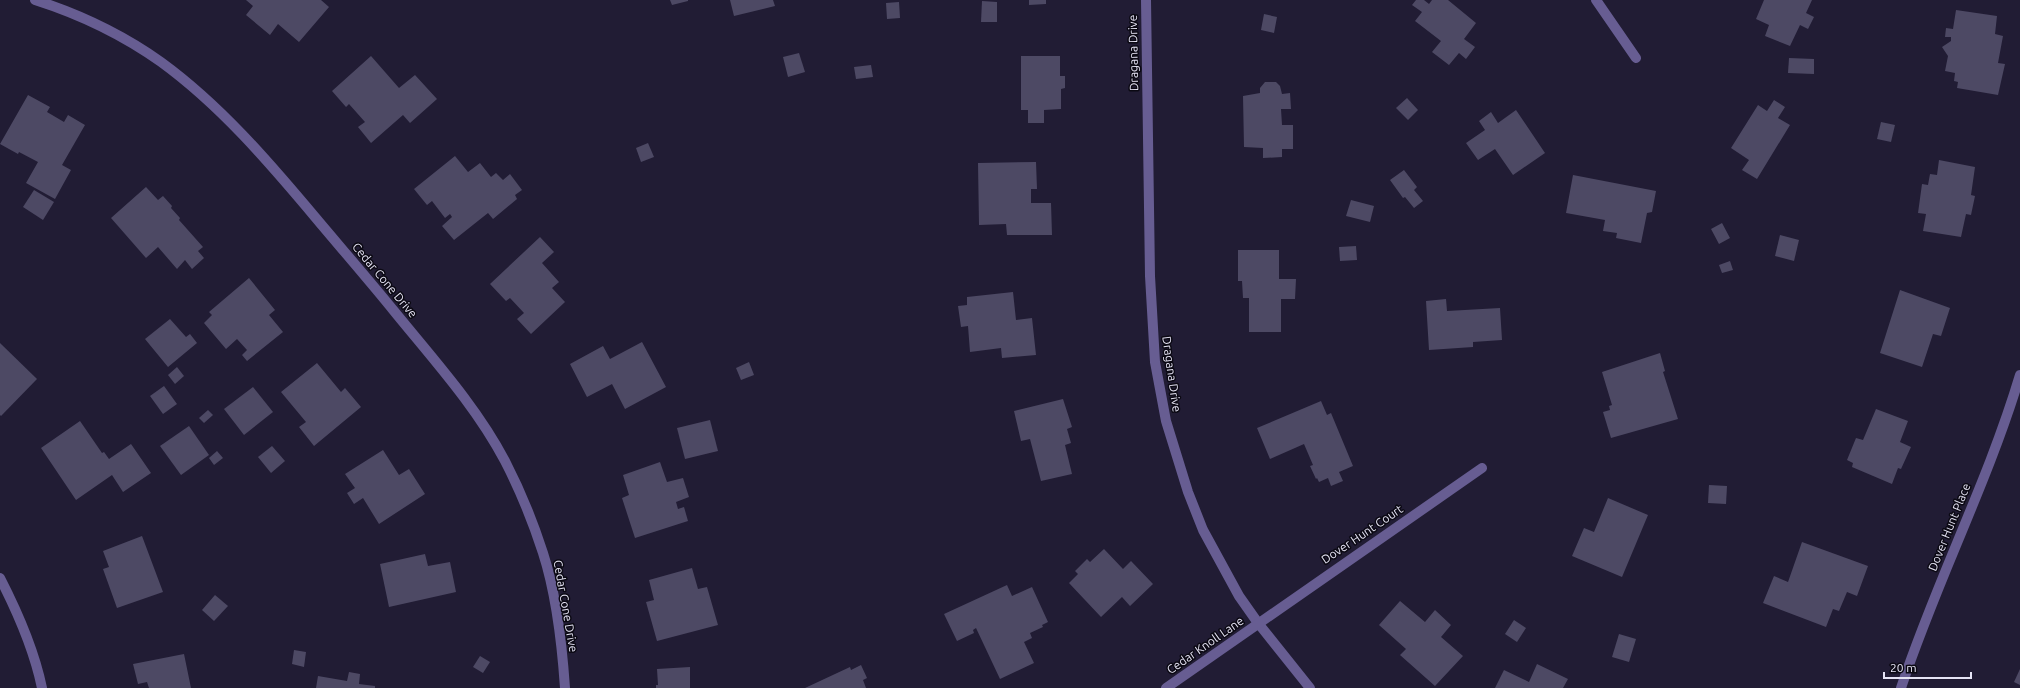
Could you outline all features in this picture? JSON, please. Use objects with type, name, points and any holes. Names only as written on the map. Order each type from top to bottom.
[{"type":"street","name":"Cedar Cone Drive","points":[[35,0],[70,11],[104,28],[159,61],[192,86],[252,144],[285,181],[468,403],[505,461],[527,508],[544,555],[555,603],[565,688]]},
{"type":"street","name":"Dragana Drive","points":[[1146,0],[1150,276],[1155,362],[1166,421],[1188,492],[1203,530],[1239,596],[1258,623],[1310,688]]},
{"type":"street","points":[[1596,0],[1636,58]]},
{"type":"street","name":"Dover Hunt Place","points":[[1901,688],[1948,562],[1989,463],[2020,375]]},
{"type":"street","name":"Dover Hunt Court","points":[[1258,623],[1482,468]]},
{"type":"street","points":[[0,578],[21,620],[38,669],[42,688]]},
{"type":"street","name":"Cedar Knoll Lane","points":[[1166,688],[1258,623]]},
{"type":"building","points":[[246,0],[321,0],[329,7],[299,42],[278,24],[270,35],[246,15],[253,6]]},
{"type":"building","points":[[670,0],[688,0],[688,1],[672,5]]},
{"type":"building","points":[[730,0],[773,0],[775,6],[734,16]]},
{"type":"building","points":[[1029,0],[1046,0],[1046,4],[1029,5]]},
{"type":"building","points":[[1416,0],[1424,0],[1429,4],[1432,0],[1448,0],[1476,23],[1464,39],[1475,47],[1466,59],[1459,53],[1449,65],[1432,52],[1441,41],[1415,21],[1422,12],[1412,5]]},
{"type":"building","points":[[1764,0],[1812,0],[1806,13],[1814,17],[1808,29],[1800,25],[1790,46],[1765,36],[1769,25],[1756,19]]},
{"type":"building","points":[[982,1],[997,2],[997,22],[981,22]]},
{"type":"building","points":[[899,2],[900,18],[887,19],[886,3]]},
{"type":"building","points":[[1956,10],[1997,16],[1995,34],[2003,36],[1998,63],[2005,64],[1998,95],[1957,88],[1958,82],[1954,81],[1955,73],[1945,71],[1948,56],[1942,47],[1951,41],[1951,37],[1945,37],[1946,28],[1953,29]]},
{"type":"building","points":[[1264,14],[1277,17],[1274,33],[1261,30]]},
{"type":"building","points":[[799,53],[805,72],[788,77],[783,57]]},
{"type":"building","points":[[371,56],[399,88],[415,75],[437,99],[410,123],[403,115],[371,143],[358,127],[365,122],[349,104],[346,107],[332,91]]},
{"type":"building","points":[[1021,56],[1060,56],[1060,76],[1065,76],[1065,88],[1061,89],[1061,109],[1044,110],[1044,123],[1028,123],[1028,110],[1021,110]]},
{"type":"building","points":[[1789,58],[1814,59],[1814,74],[1788,73]]},
{"type":"building","points":[[871,65],[873,77],[856,79],[854,67]]},
{"type":"building","points":[[1265,82],[1276,82],[1280,86],[1282,94],[1290,93],[1291,109],[1281,109],[1282,125],[1293,125],[1293,149],[1282,149],[1282,157],[1263,158],[1263,148],[1244,147],[1243,96],[1260,93],[1260,88]]},
{"type":"building","points":[[28,95],[50,107],[47,112],[64,122],[68,115],[85,125],[62,165],[71,170],[55,199],[26,183],[38,162],[19,152],[18,154],[0,144]]},
{"type":"building","points":[[1407,98],[1418,110],[1408,120],[1396,108]]},
{"type":"building","points":[[1774,100],[1785,107],[1778,118],[1790,125],[1757,179],[1742,170],[1749,160],[1731,148],[1758,105],[1767,111]]},
{"type":"building","points":[[1516,110],[1545,153],[1513,175],[1495,149],[1478,160],[1466,143],[1485,130],[1479,121],[1491,112],[1498,123]]},
{"type":"building","points":[[1881,122],[1895,125],[1891,142],[1877,139]]},
{"type":"building","points":[[648,143],[654,157],[641,162],[636,148]]},
{"type":"building","points":[[455,156],[468,172],[480,163],[491,177],[496,173],[503,180],[510,174],[522,190],[515,195],[517,199],[493,219],[488,213],[454,240],[442,226],[452,217],[450,214],[445,218],[432,201],[427,205],[414,189]]},
{"type":"building","points":[[1939,160],[1975,167],[1971,195],[1975,196],[1971,215],[1966,214],[1961,237],[1923,231],[1926,214],[1918,213],[1922,184],[1928,185],[1930,174],[1937,175]]},
{"type":"building","points":[[1036,162],[1037,189],[1031,189],[1031,203],[1051,203],[1052,235],[1007,235],[1006,224],[979,225],[978,163]]},
{"type":"building","points":[[1404,170],[1417,187],[1414,190],[1423,201],[1414,208],[1405,197],[1403,198],[1390,180]]},
{"type":"building","points":[[1573,175],[1656,191],[1652,212],[1647,213],[1641,243],[1616,238],[1617,233],[1603,231],[1605,220],[1566,213]]},
{"type":"building","points":[[146,187],[158,200],[163,196],[180,218],[179,220],[203,247],[198,251],[204,258],[192,269],[185,260],[177,269],[158,247],[146,258],[111,218]]},
{"type":"building","points":[[34,190],[54,202],[43,220],[23,207]]},
{"type":"building","points":[[1351,200],[1374,206],[1370,222],[1346,216]]},
{"type":"building","points":[[1722,223],[1730,238],[1719,244],[1711,229]]},
{"type":"building","points":[[1780,235],[1799,240],[1794,261],[1775,256]]},
{"type":"building","points":[[540,237],[554,252],[542,263],[559,282],[552,288],[565,302],[531,334],[517,319],[524,313],[510,298],[506,301],[490,284]]},
{"type":"building","points":[[1356,246],[1357,260],[1340,261],[1339,247]]},
{"type":"building","points":[[1238,250],[1279,250],[1279,279],[1296,279],[1295,299],[1281,299],[1281,332],[1249,332],[1249,298],[1243,298],[1242,281],[1238,281]]},
{"type":"building","points":[[1730,261],[1733,270],[1722,273],[1719,265]]},
{"type":"building","points":[[249,278],[275,310],[269,315],[283,332],[247,361],[242,355],[247,350],[237,339],[226,349],[204,323],[212,315],[209,312]]},
{"type":"building","points":[[1900,290],[1950,308],[1941,336],[1933,334],[1922,367],[1880,353]]},
{"type":"building","points":[[1013,292],[1016,320],[1032,318],[1036,355],[1002,358],[1001,348],[970,352],[968,326],[961,327],[958,306],[967,305],[967,297]]},
{"type":"building","points":[[1446,299],[1447,311],[1500,308],[1502,340],[1473,342],[1473,347],[1429,350],[1426,301]]},
{"type":"building","points":[[170,319],[186,337],[190,334],[197,343],[168,367],[145,339]]},
{"type":"building","points":[[642,342],[666,387],[625,409],[612,384],[587,397],[570,364],[603,346],[610,359]]},
{"type":"building","points":[[0,343],[37,379],[1,416],[0,415]]},
{"type":"building","points":[[1660,353],[1665,371],[1663,372],[1678,419],[1611,438],[1603,412],[1610,410],[1609,406],[1612,405],[1602,372]]},
{"type":"building","points":[[749,362],[754,375],[741,380],[736,368]]},
{"type":"building","points":[[317,363],[341,392],[345,388],[361,407],[314,446],[299,427],[306,422],[281,392]]},
{"type":"building","points":[[177,367],[184,376],[175,384],[168,375]]},
{"type":"building","points":[[164,386],[177,404],[163,414],[150,396]]},
{"type":"building","points":[[253,387],[273,412],[244,435],[224,409]]},
{"type":"building","points":[[1063,399],[1072,427],[1067,429],[1071,443],[1065,445],[1072,474],[1041,481],[1030,439],[1021,441],[1014,411]]},
{"type":"building","points":[[1321,401],[1327,415],[1331,413],[1353,466],[1339,472],[1343,481],[1331,486],[1328,478],[1319,482],[1317,478],[1316,479],[1310,466],[1313,465],[1304,444],[1270,459],[1257,428]]},
{"type":"building","points":[[1876,409],[1908,421],[1900,442],[1911,447],[1901,469],[1898,468],[1892,484],[1852,467],[1853,463],[1847,460],[1856,438],[1863,440]]},
{"type":"building","points":[[208,410],[213,415],[204,423],[199,418]]},
{"type":"building","points":[[710,420],[718,451],[685,459],[677,428]]},
{"type":"building","points":[[80,421],[102,453],[104,452],[109,459],[131,444],[151,473],[123,492],[112,475],[76,500],[41,448]]},
{"type":"building","points":[[189,426],[209,455],[181,475],[160,446]]},
{"type":"building","points":[[272,446],[285,461],[271,473],[258,457]]},
{"type":"building","points":[[383,450],[399,475],[409,469],[425,494],[379,524],[363,498],[354,504],[347,493],[355,488],[345,474]]},
{"type":"building","points":[[217,451],[223,458],[214,465],[209,458]]},
{"type":"building","points":[[660,462],[667,482],[683,478],[689,497],[676,502],[678,509],[684,507],[688,521],[635,538],[622,498],[629,495],[623,475]]},
{"type":"building","points":[[1709,485],[1727,486],[1726,504],[1708,503]]},
{"type":"building","points":[[1608,498],[1648,515],[1622,577],[1572,556],[1584,528],[1594,532]]},
{"type":"building","points":[[142,536],[163,592],[117,608],[103,569],[109,567],[103,551]]},
{"type":"building","points":[[1802,542],[1868,566],[1857,596],[1847,592],[1839,611],[1833,609],[1826,627],[1763,603],[1774,576],[1788,582]]},
{"type":"building","points":[[1104,549],[1123,569],[1131,561],[1153,584],[1130,606],[1122,597],[1101,617],[1069,583],[1078,574],[1075,571],[1087,559],[1090,562]]},
{"type":"building","points":[[425,554],[428,566],[450,562],[456,592],[389,607],[380,564]]},
{"type":"building","points":[[692,568],[698,589],[707,587],[718,625],[657,641],[646,602],[654,600],[649,580]]},
{"type":"building","points":[[1007,585],[1012,596],[1032,587],[1048,622],[1042,625],[1043,627],[1030,633],[1032,638],[1024,642],[1034,663],[1000,679],[976,628],[973,630],[974,633],[957,641],[944,614]]},
{"type":"building","points":[[215,595],[228,606],[214,621],[202,610]]},
{"type":"building","points":[[1400,601],[1425,622],[1435,610],[1451,625],[1441,637],[1463,656],[1435,686],[1400,655],[1406,649],[1379,625]]},
{"type":"building","points":[[1514,620],[1526,628],[1517,642],[1505,634]]},
{"type":"building","points":[[1619,634],[1636,639],[1629,662],[1612,657]]},
{"type":"building","points":[[294,650],[306,652],[304,667],[292,664]]},
{"type":"building","points":[[184,654],[191,688],[149,688],[147,682],[138,684],[133,664]]},
{"type":"building","points":[[480,656],[490,662],[483,673],[473,667]]},
{"type":"building","points":[[1537,664],[1568,679],[1563,688],[1495,688],[1504,670],[1529,682]]},
{"type":"building","points":[[861,665],[867,678],[863,680],[866,688],[805,688],[850,667],[851,670]]},
{"type":"building","points":[[690,667],[690,688],[656,688],[656,685],[658,685],[657,669]]},
{"type":"building","points":[[2020,669],[2020,685],[2014,682]]},
{"type":"building","points":[[349,672],[360,674],[359,684],[375,686],[375,688],[316,688],[318,676],[347,681]]}]
